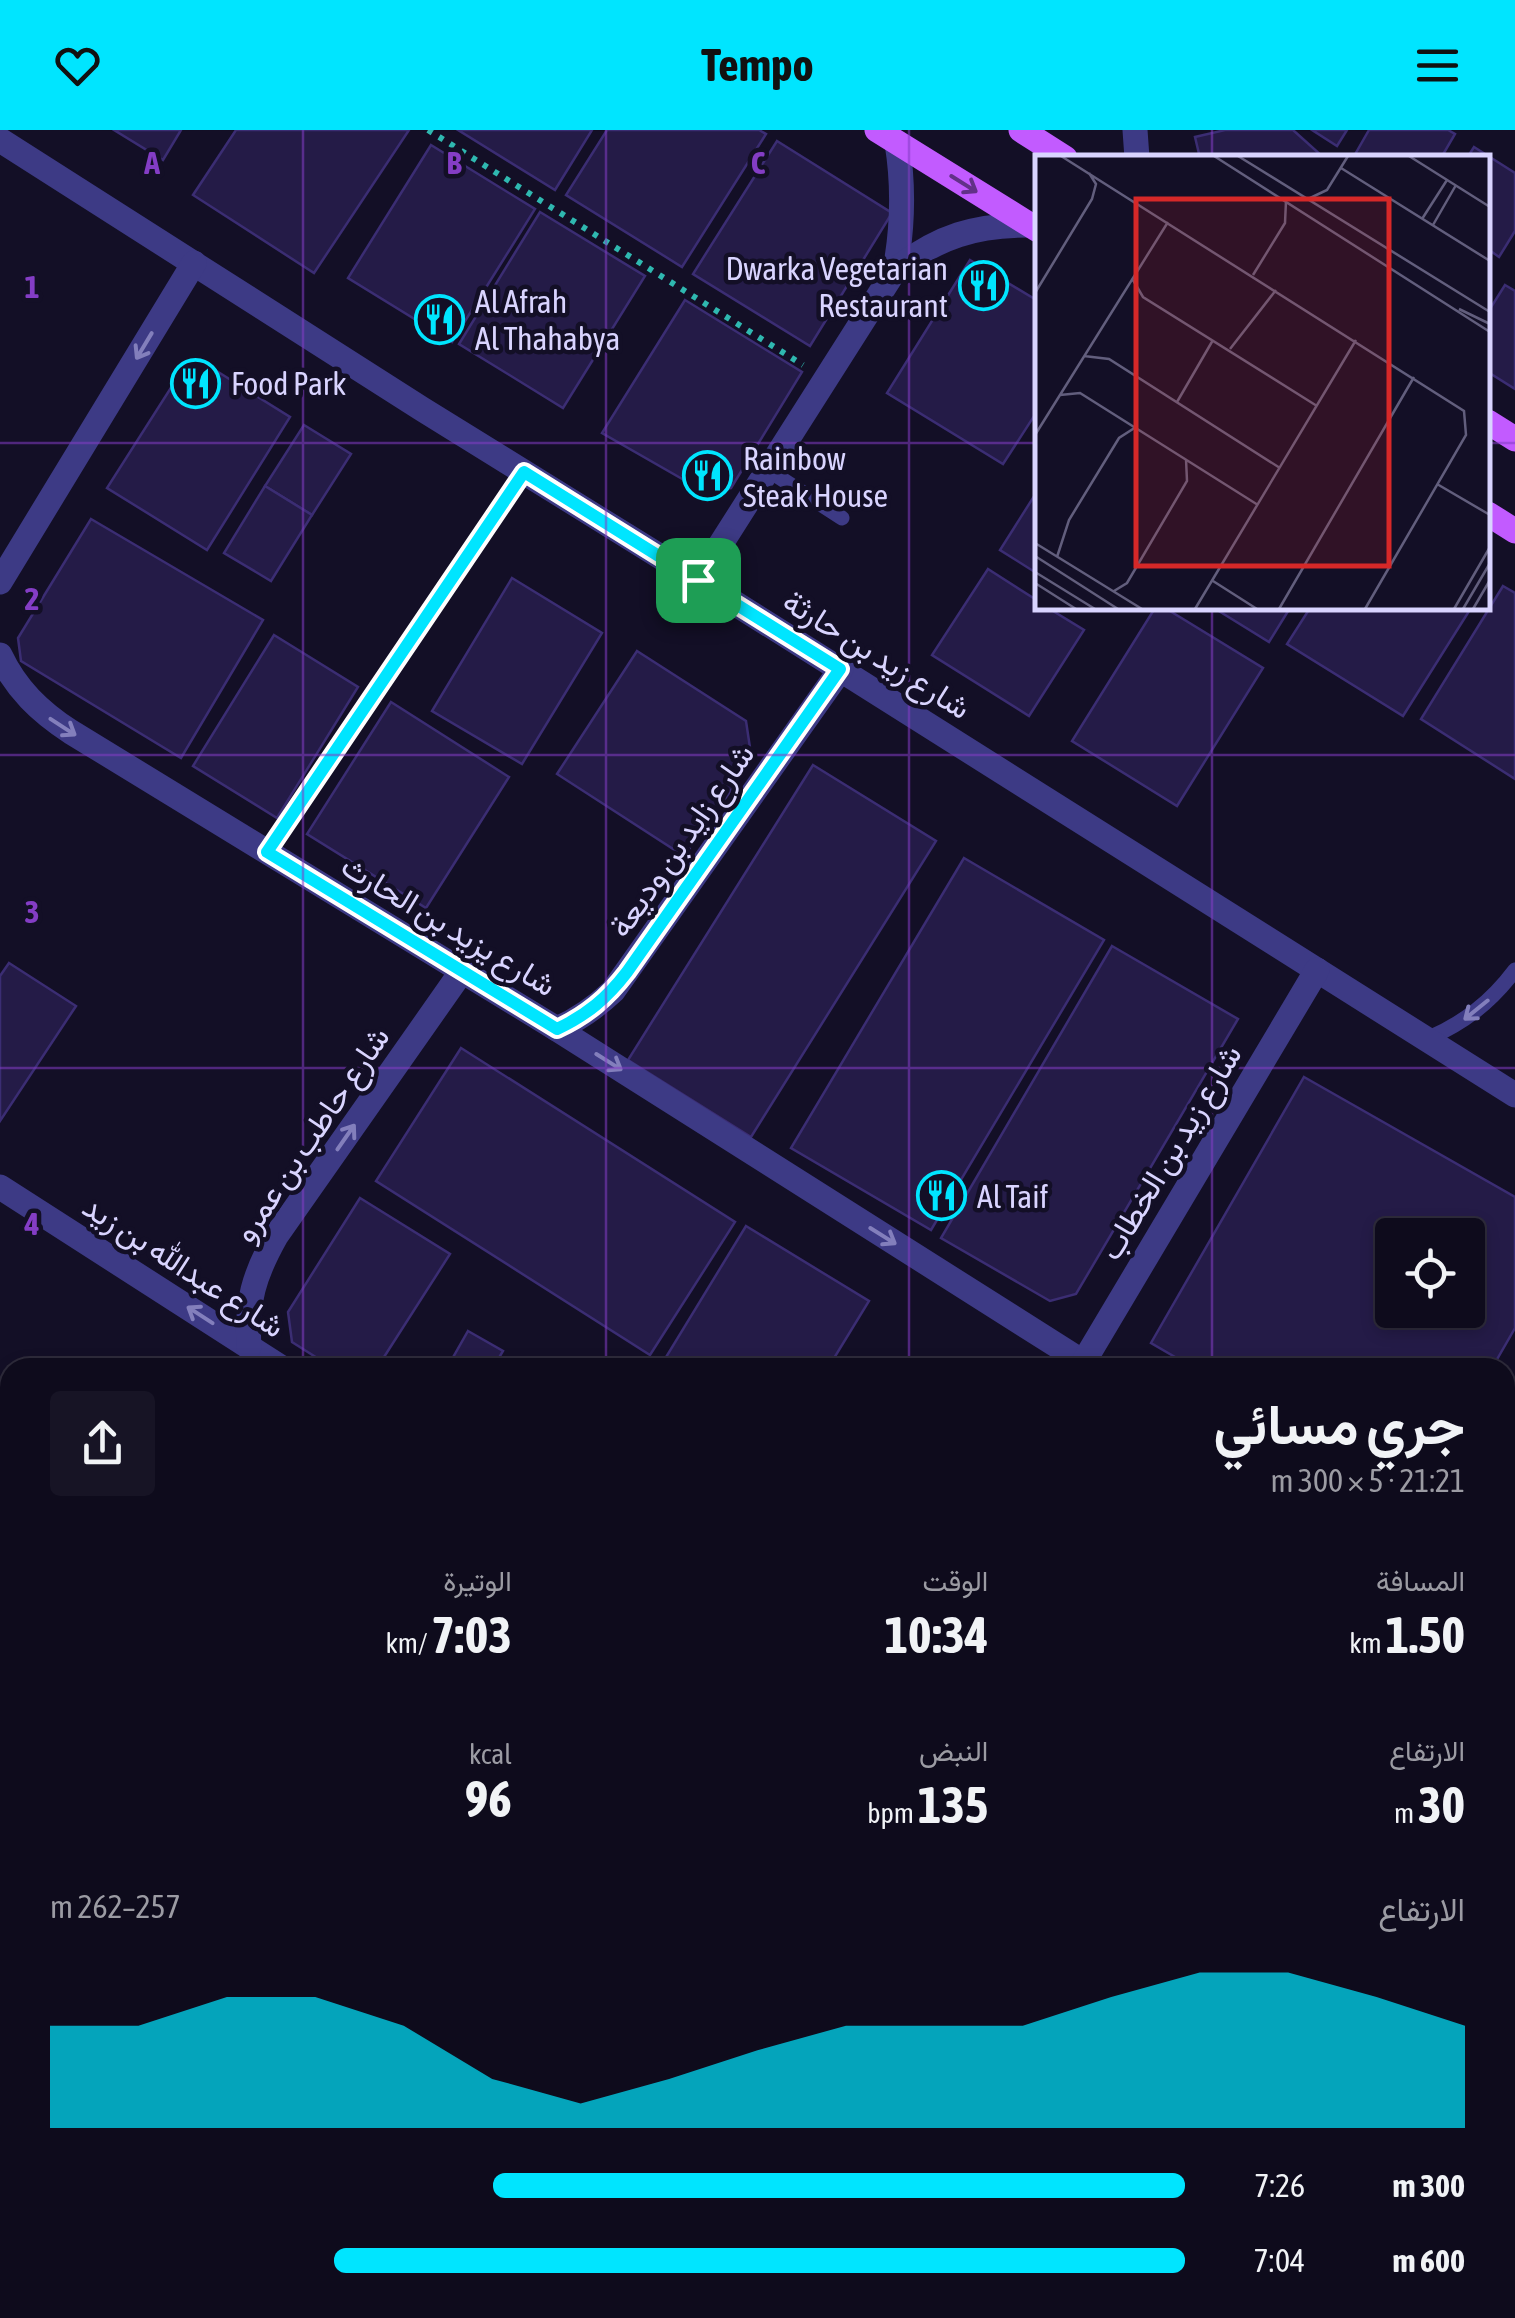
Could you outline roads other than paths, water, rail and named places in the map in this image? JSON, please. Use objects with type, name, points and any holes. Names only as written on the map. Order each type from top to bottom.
[{"type":"main road","points":[[1022,130],[1060,155]]},
{"type":"main road","points":[[887,136],[1034,227]]},
{"type":"main road","points":[[1490,423],[1515,439]]},
{"type":"main road","points":[[1490,515],[1515,531]]},
{"type":"street","points":[[1135,130],[1137,155]]},
{"type":"street","points":[[887,136],[903,194],[895,270]]},
{"type":"street","name":"شارع زيد بن حارثة","points":[[0,140],[1515,1095]]},
{"type":"street","points":[[698,580],[895,270],[914,255],[958,234],[982,228],[1034,227]]},
{"type":"street","points":[[0,582],[194,263]]},
{"type":"street","name":"شارع يزيد بن الحارث","points":[[0,655],[22,692],[44,715],[557,1029],[1070,1358]]},
{"type":"street","name":"شارع زايد بن وديعة","points":[[557,1029],[597,1006],[620,982],[840,669]]},
{"type":"street","name":"شارع زيد بن الخطاب","points":[[1085,1358],[1317,970]]},
{"type":"street","name":"شارع حاطب بن عمرو","points":[[249,1347],[247,1318],[252,1288],[276,1236],[462,971]]},
{"type":"street","name":"شارع عبدالله بن زيد","points":[[0,1187],[266,1358]]},
{"type":"lane","points":[[768,470],[842,518]]},
{"type":"lane","points":[[1427,1039],[1475,1013],[1515,970]]},
{"type":"place","name":"Dwarka Vegetarian Restaurant","points":[[983,286]]},
{"type":"place","name":"Al Afrah Al Thahabya","points":[[440,319]]},
{"type":"place","name":"Food Park","points":[[196,383]]},
{"type":"place","name":"Rainbow Steak House","points":[[708,476]]},
{"type":"place","name":"Al Taif","points":[[942,1196]]}]
